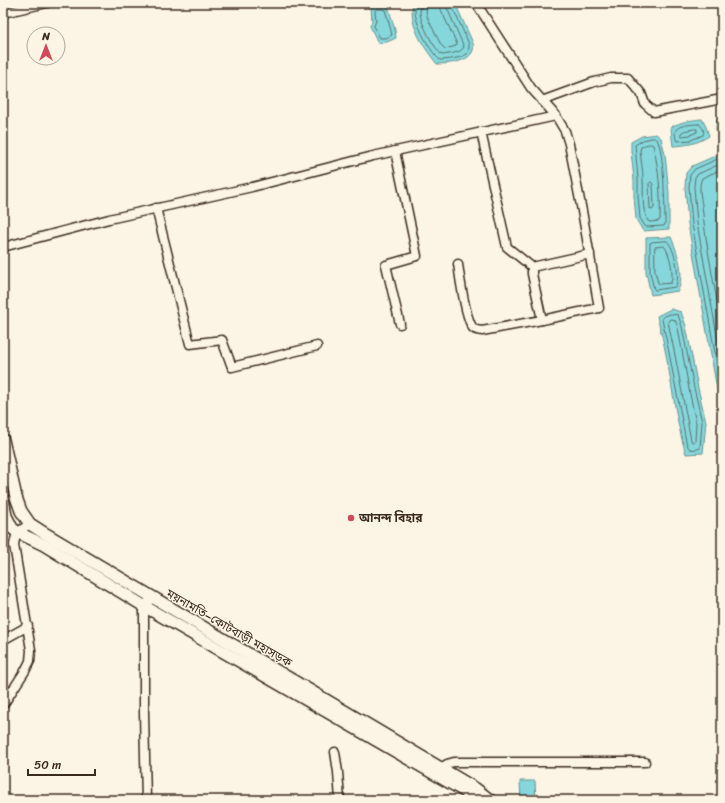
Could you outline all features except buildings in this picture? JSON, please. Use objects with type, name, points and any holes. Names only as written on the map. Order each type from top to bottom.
[{"type":"main road","name":"ময়নামতি–কোটবাড়ী মহাসড়ক","points":[[3,440],[16,497],[21,511],[30,524],[439,772],[475,800]]},
{"type":"main road","name":"ময়নামতি–কোটবাড়ী মহাসড়ক","points":[[3,499],[6,516],[12,528],[17,532],[44,546],[144,606],[439,772],[476,789],[490,800]]},
{"type":"street","points":[[3,13],[47,3]]},
{"type":"street","points":[[458,264],[467,315],[476,330],[482,331],[599,308],[582,211],[569,144],[565,131],[556,116],[531,88],[476,3]]},
{"type":"street","points":[[542,101],[594,82],[611,78],[628,78],[641,93],[645,104],[654,112],[722,99]]},
{"type":"street","points":[[3,247],[109,219],[252,187],[395,151],[556,116]]},
{"type":"street","points":[[481,132],[507,248],[532,267],[590,254]]},
{"type":"street","points":[[395,151],[417,256],[386,265],[400,324]]},
{"type":"street","points":[[156,208],[190,344],[222,340],[232,367],[317,346]]},
{"type":"street","points":[[532,267],[532,274],[542,320]]},
{"type":"street","points":[[3,705],[25,671],[30,661],[32,650],[14,545],[17,532],[30,524]]},
{"type":"street","points":[[146,800],[144,606],[152,598]]},
{"type":"street","points":[[3,640],[28,626]]},
{"type":"street","points":[[335,752],[340,800]]},
{"type":"street","points":[[439,772],[447,764],[454,762],[645,762]]},
{"type":"water","points":[[455,3],[473,43],[471,54],[458,62],[437,64],[427,51],[415,28],[412,12],[413,4]]},
{"type":"water","points":[[375,5],[388,6],[396,38],[387,42],[378,43],[370,26],[372,21],[371,7]]},
{"type":"water","points":[[722,114],[722,137],[718,138],[716,130],[717,119]]},
{"type":"water","points":[[702,119],[709,136],[692,144],[673,146],[671,127]]},
{"type":"water","points":[[656,134],[661,138],[665,154],[669,193],[669,229],[643,231],[636,219],[631,142],[642,136]]},
{"type":"water","points":[[722,153],[722,418],[688,224],[685,187],[686,173],[692,166]]},
{"type":"water","points":[[671,237],[681,270],[678,291],[651,295],[646,272],[646,238]]},
{"type":"water","points":[[671,309],[681,312],[686,326],[706,422],[703,453],[686,454],[682,441],[667,359],[657,316]]},
{"type":"water","points":[[520,781],[535,781],[536,800],[521,800]]},
{"type":"place","name":"আনন্দ বিহার","points":[[351,518]]}]
